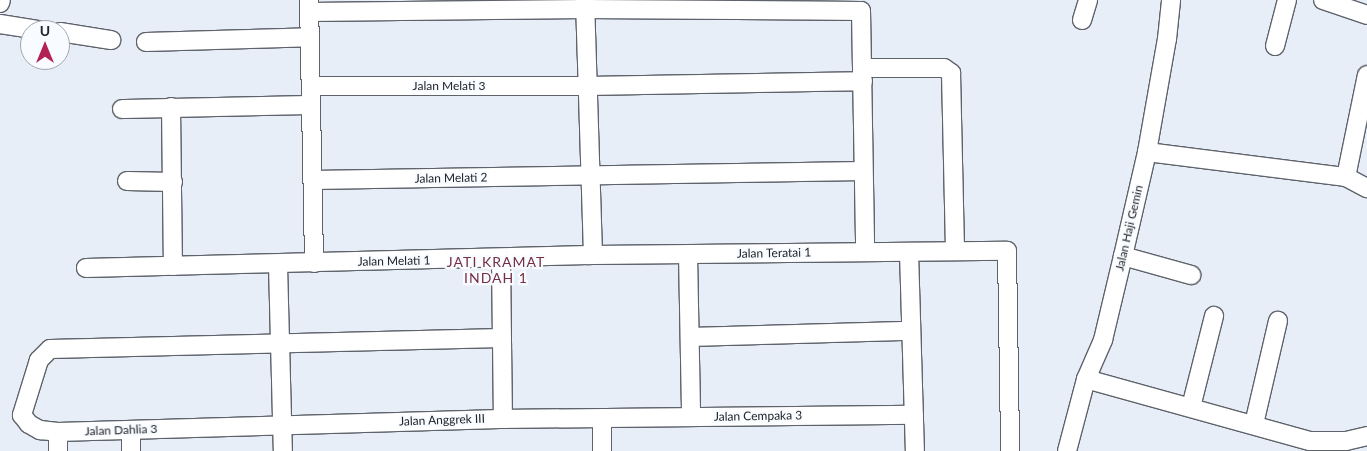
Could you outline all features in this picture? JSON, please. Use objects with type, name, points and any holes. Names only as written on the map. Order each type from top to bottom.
[{"type":"street","points":[[1082,20],[1088,0]]},
{"type":"street","name":"Jalan Haji Gemin","points":[[1066,451],[1086,378],[1103,340],[1123,256],[1147,152],[1168,39],[1171,0]]},
{"type":"street","points":[[1275,46],[1287,0]]},
{"type":"street","points":[[1323,0],[1367,15]]},
{"type":"street","points":[[585,5],[593,255]]},
{"type":"street","points":[[314,263],[309,6],[585,5],[861,11],[865,252]]},
{"type":"street","points":[[0,24],[20,27]]},
{"type":"street","points":[[70,34],[111,40]]},
{"type":"street","points":[[146,42],[310,37]]},
{"type":"street","name":"Jalan Melati 3","points":[[310,86],[587,86],[862,74],[944,68],[951,73],[955,251]]},
{"type":"street","points":[[1346,178],[1367,75]]},
{"type":"street","points":[[122,109],[311,105]]},
{"type":"street","points":[[171,107],[173,266]]},
{"type":"street","points":[[1147,152],[1346,178],[1367,188]]},
{"type":"street","name":"Jalan Melati 2","points":[[313,180],[590,177],[864,171]]},
{"type":"street","points":[[127,181],[173,182]]},
{"type":"street","name":"Jalan Teratai 1","points":[[593,255],[1007,251],[1010,451]]},
{"type":"street","points":[[909,252],[915,451]]},
{"type":"street","points":[[688,254],[691,417]]},
{"type":"street","name":"Jalan Melati 1","points":[[86,268],[278,265],[593,255]]},
{"type":"street","points":[[1123,256],[1191,275]]},
{"type":"street","points":[[501,258],[503,419]]},
{"type":"street","points":[[278,265],[283,451]]},
{"type":"street","points":[[1191,407],[1214,316]]},
{"type":"street","points":[[1254,424],[1278,321]]},
{"type":"street","points":[[690,337],[911,331]]},
{"type":"street","points":[[280,344],[502,338]]},
{"type":"street","name":"Jalan Dahlia 3","points":[[280,344],[50,349],[39,360],[22,415],[29,424],[40,430],[58,432],[283,424]]},
{"type":"street","points":[[1086,378],[1310,441],[1346,441],[1367,436]]},
{"type":"street","name":"Jalan Cempaka 3","points":[[602,418],[914,414]]},
{"type":"street","points":[[602,418],[602,451]]},
{"type":"street","name":"Jalan Anggrek III","points":[[283,424],[602,418]]},
{"type":"street","points":[[131,430],[131,451]]},
{"type":"street","points":[[58,432],[58,451]]},
{"type":"district","name":"JATI KRAMAT INDAH 1","points":[[496,270]]}]
